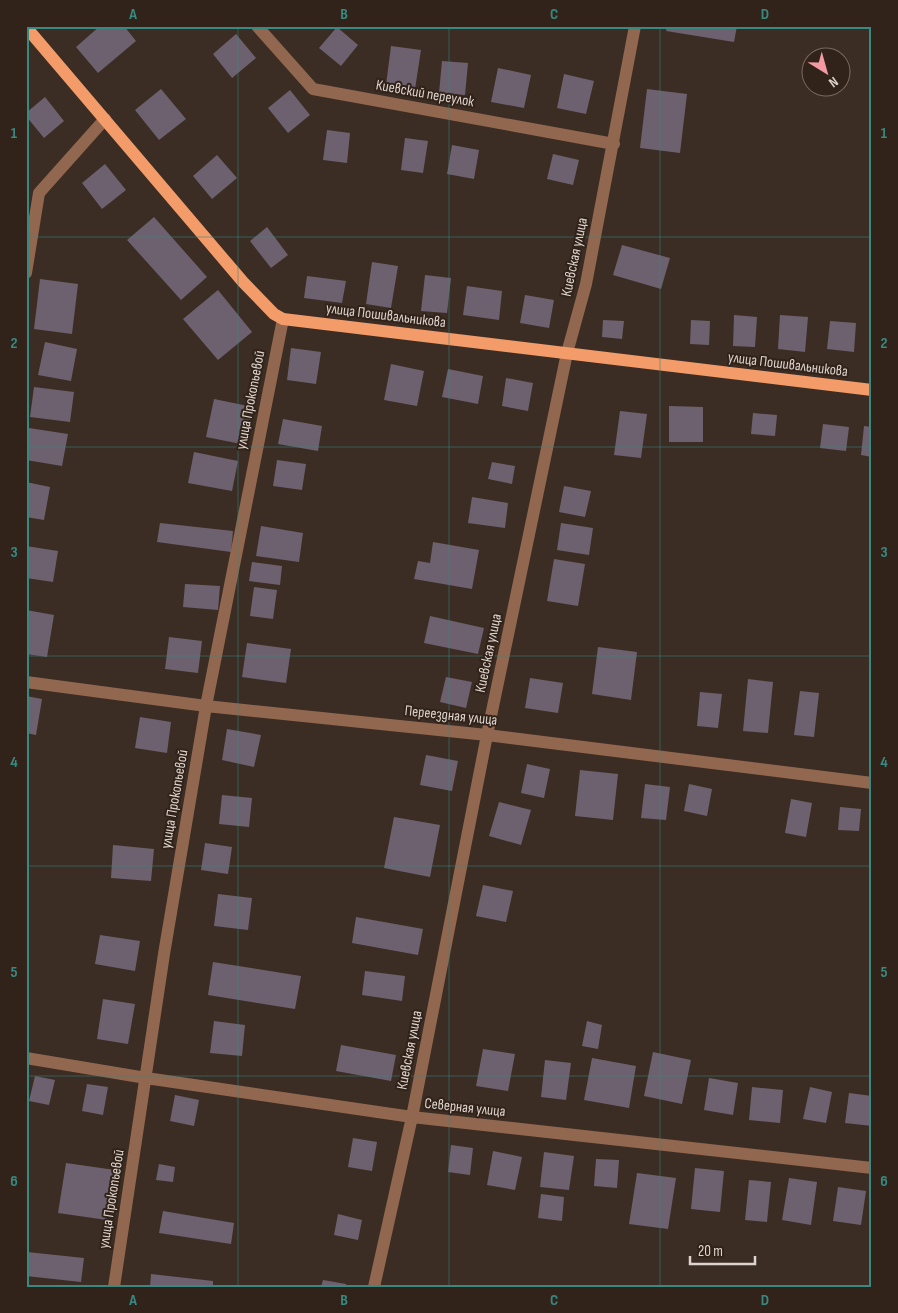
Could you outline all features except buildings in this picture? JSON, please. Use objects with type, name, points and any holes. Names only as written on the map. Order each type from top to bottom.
[{"type":"main road","points":[[26,27],[243,282],[274,314],[283,319]]},
{"type":"main road","name":"улица Пошивальникова","points":[[283,319],[872,390]]},
{"type":"lane","name":"Киевский переулок","points":[[257,26],[312,89],[614,144]]},
{"type":"lane","name":"Киевская улица","points":[[374,1287],[412,1117],[487,735],[567,353],[586,284],[635,26]]},
{"type":"lane","points":[[26,273],[39,193],[105,119]]},
{"type":"lane","name":"улица Прокопьевой","points":[[114,1287],[164,954],[206,706],[283,319]]},
{"type":"lane","name":"Переездная улица","points":[[26,682],[206,706],[487,735],[872,783]]},
{"type":"lane","name":"Северная улица","points":[[26,1058],[146,1078],[412,1117],[872,1168]]}]
